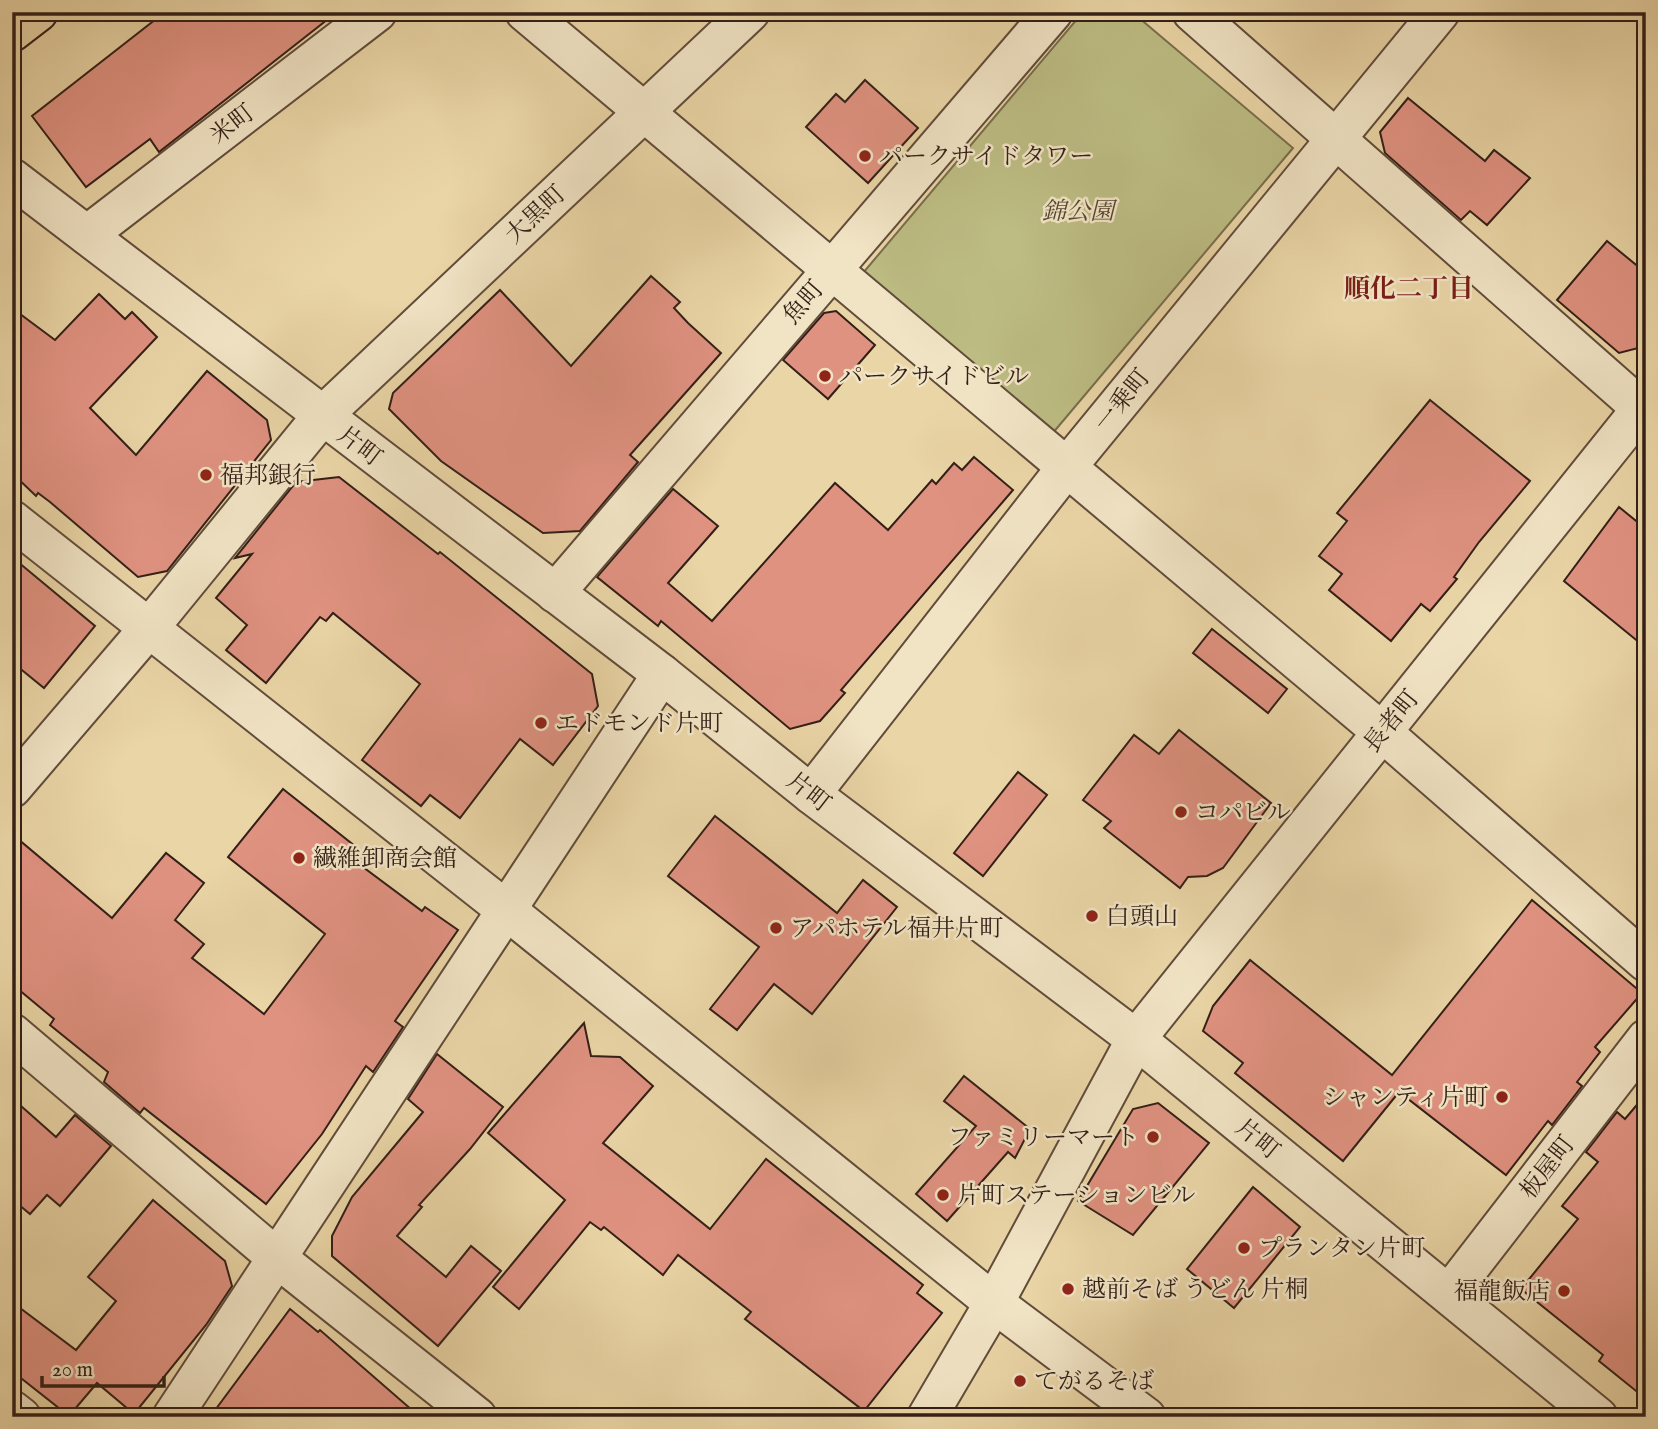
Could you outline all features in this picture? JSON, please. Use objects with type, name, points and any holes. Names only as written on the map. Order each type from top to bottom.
[{"type":"main road","points":[[12,32],[38,12]]},
{"type":"street","name":"米町","points":[[87,235],[377,12]]},
{"type":"street","points":[[525,12],[1382,732],[1646,962]]},
{"type":"street","name":"大黒町","points":[[12,788],[149,628],[322,416],[750,12]]},
{"type":"street","name":"魚町","points":[[555,593],[1053,12]]},
{"type":"street","points":[[1192,12],[1641,417]]},
{"type":"street","name":"一乗町","points":[[811,794],[1066,468],[1440,12]]},
{"type":"street","name":"片町","points":[[12,178],[662,674],[811,794],[1136,1039],[1598,1417]]},
{"type":"street","name":"長者町","points":[[927,1417],[995,1303],[1136,1039],[1382,732],[1641,417]]},
{"type":"street","points":[[12,520],[505,909],[995,1303],[1146,1417]]},
{"type":"street","points":[[172,1417],[662,674]]},
{"type":"street","points":[[12,1033],[277,1258],[477,1417]]},
{"type":"street","name":"板屋町","points":[[1449,1294],[1646,1039]]},
{"type":"street","points":[[12,1410],[22,1417]]},
{"type":"green space","name":"錦公園","points":[[1083,12],[1132,12],[1293,148],[1052,434],[863,273]]},
{"type":"building","points":[[165,12],[337,12],[159,152],[150,139],[86,187],[32,116]]},
{"type":"building","name":"パークサイドタワー","points":[[865,80],[918,128],[868,183],[806,127],[836,94],[845,102]]},
{"type":"building","points":[[1408,98],[1485,161],[1494,150],[1530,178],[1487,225],[1470,211],[1461,220],[1385,153],[1380,132]]},
{"type":"building","points":[[1607,241],[1646,273],[1646,346],[1619,353],[1557,300]]},
{"type":"building","points":[[651,276],[680,302],[674,308],[721,353],[630,455],[638,462],[580,531],[543,533],[441,461],[389,409],[393,393],[500,290],[571,366]]},
{"type":"building","points":[[99,294],[125,319],[132,312],[157,337],[90,408],[136,455],[207,371],[267,420],[271,440],[167,571],[138,577],[50,502],[38,493],[36,496],[12,473],[12,308],[55,340]]},
{"type":"building","name":"パークサイドビル","points":[[836,311],[875,345],[828,399],[783,360],[824,313]]},
{"type":"building","points":[[1430,400],[1530,481],[1479,542],[1454,577],[1457,579],[1430,611],[1421,604],[1391,641],[1329,590],[1342,574],[1319,556],[1347,521],[1337,513]]},
{"type":"building","points":[[974,457],[1013,490],[841,690],[845,693],[820,721],[790,729],[661,621],[658,626],[597,577],[673,489],[718,526],[668,583],[712,621],[835,483],[888,530],[932,480],[936,484],[954,463],[962,470]]},
{"type":"building","points":[[339,477],[438,554],[440,552],[592,674],[598,706],[553,765],[520,739],[460,818],[430,795],[421,806],[362,760],[420,684],[333,613],[326,621],[320,617],[266,683],[226,650],[247,625],[216,598],[252,554],[235,558],[296,482]]},
{"type":"building","points":[[1619,507],[1646,529],[1646,648],[1564,581]]},
{"type":"building","points":[[12,557],[95,626],[44,688],[12,662]]},
{"type":"building","points":[[1212,629],[1287,689],[1268,713],[1193,653]]},
{"type":"building","name":"コパビル","points":[[1179,730],[1271,803],[1223,868],[1207,876],[1188,877],[1180,888],[1104,828],[1111,821],[1083,800],[1134,735],[1159,754]]},
{"type":"building","points":[[1018,772],[1047,795],[983,876],[954,853]]},
{"type":"building","points":[[283,789],[370,858],[363,867],[422,911],[425,907],[458,930],[395,1021],[403,1027],[373,1072],[366,1066],[322,1134],[266,1204],[144,1108],[140,1113],[104,1082],[108,1072],[50,1025],[54,1019],[12,984],[12,834],[112,918],[166,853],[204,883],[175,920],[204,944],[192,958],[264,1014],[325,934],[228,857]]},
{"type":"building","name":"アパホテル福井片町","points":[[715,816],[837,913],[863,880],[897,907],[812,1014],[774,984],[737,1030],[710,1009],[759,947],[668,876]]},
{"type":"building","points":[[1532,900],[1642,993],[1595,1047],[1600,1052],[1577,1082],[1582,1086],[1552,1125],[1548,1121],[1506,1175],[1399,1092],[1343,1161],[1235,1073],[1243,1063],[1203,1031],[1213,1006],[1250,960],[1392,1075]]},
{"type":"building","points":[[584,1023],[591,1056],[620,1057],[653,1086],[603,1143],[710,1229],[766,1159],[923,1285],[917,1293],[942,1313],[864,1411],[745,1319],[751,1312],[678,1255],[663,1275],[604,1227],[601,1230],[590,1222],[519,1309],[493,1287],[565,1200],[488,1133]]},
{"type":"building","points":[[437,1054],[503,1107],[470,1149],[419,1205],[422,1207],[397,1236],[446,1277],[471,1246],[501,1271],[438,1346],[332,1256],[332,1236],[352,1197],[423,1112],[408,1099]]},
{"type":"building","points":[[964,1076],[1030,1129],[1015,1158],[1008,1152],[947,1221],[916,1194],[976,1126],[944,1101]]},
{"type":"building","points":[[1646,1094],[1646,1399],[1599,1361],[1603,1355],[1521,1289],[1578,1219],[1562,1206],[1598,1162],[1586,1152],[1617,1112],[1625,1119]]},
{"type":"building","points":[[12,1098],[56,1137],[75,1115],[111,1146],[60,1206],[47,1195],[30,1214],[12,1199]]},
{"type":"building","points":[[1158,1103],[1209,1143],[1133,1235],[1078,1201],[1133,1109]]},
{"type":"building","name":"プランタン片町","points":[[1253,1187],[1300,1227],[1234,1308],[1187,1269]]},
{"type":"building","points":[[153,1200],[225,1261],[232,1286],[206,1325],[134,1414],[97,1383],[69,1416],[12,1371],[12,1302],[76,1350],[116,1301],[88,1277]]},
{"type":"building","points":[[290,1309],[318,1332],[320,1330],[420,1417],[210,1417]]},
{"type":"place","name":"パークサイドタワー","points":[[865,156]]},
{"type":"place","name":"パークサイドビル","points":[[825,376]]},
{"type":"place","name":"福邦銀行","points":[[206,475]]},
{"type":"place","name":"エドモンド片町","points":[[541,723]]},
{"type":"place","name":"コパビル","points":[[1181,812]]},
{"type":"place","name":"繊維卸商会館","points":[[299,858]]},
{"type":"place","name":"白頭山","points":[[1092,916]]},
{"type":"place","name":"アパホテル福井片町","points":[[776,928]]},
{"type":"place","name":"シャンティ片町","points":[[1502,1097]]},
{"type":"place","name":"ファミリーマート","points":[[1153,1137]]},
{"type":"place","name":"片町ステーションビル","points":[[943,1195]]},
{"type":"place","name":"プランタン片町","points":[[1244,1248]]},
{"type":"place","name":"越前そば うどん 片桐","points":[[1068,1289]]},
{"type":"place","name":"福龍飯店","points":[[1564,1291]]},
{"type":"place","name":"てがるそば","points":[[1020,1381]]},
{"type":"district","name":"順化二丁目","points":[[1409,288]]}]
